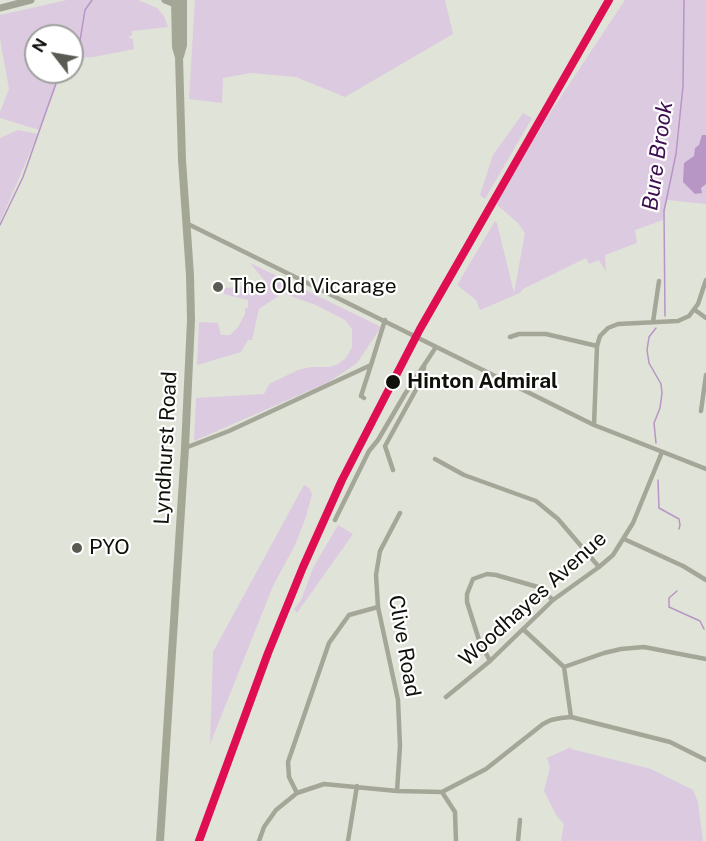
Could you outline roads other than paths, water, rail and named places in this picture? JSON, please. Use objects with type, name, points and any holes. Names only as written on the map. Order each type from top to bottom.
[{"type":"main road","name":"Lyndhurst Road","points":[[160,841],[185,448],[190,320],[188,224],[182,160],[179,57],[176,47],[179,3]]},
{"type":"street","points":[[0,8],[31,0]]},
{"type":"street","points":[[165,0],[179,3]]},
{"type":"street","points":[[188,224],[594,425],[706,469]]},
{"type":"street","points":[[594,425],[597,346],[600,336],[611,326],[681,320],[689,316],[699,304],[706,280]]},
{"type":"street","points":[[653,322],[659,281]]},
{"type":"street","points":[[695,310],[706,318]]},
{"type":"street","points":[[361,396],[385,320]]},
{"type":"street","points":[[510,337],[519,334],[546,334],[597,346]]},
{"type":"street","points":[[335,520],[369,451],[436,347]]},
{"type":"street","points":[[185,448],[229,431],[370,365]]},
{"type":"street","points":[[393,470],[385,446],[423,377],[424,365]]},
{"type":"street","points":[[700,411],[706,375]]},
{"type":"street","name":"Woodhayes Avenue","points":[[446,697],[490,661],[553,600],[613,555],[636,515],[662,452]]},
{"type":"street","points":[[435,459],[464,475],[536,501],[558,519],[599,567]]},
{"type":"street","name":"Clive Road","points":[[397,791],[400,746],[398,700],[378,607],[376,575],[380,551],[400,513]]},
{"type":"street","points":[[624,539],[706,579]]},
{"type":"street","points":[[490,661],[479,640],[467,602],[469,586],[473,579],[487,574],[496,575],[538,587],[553,600]]},
{"type":"street","points":[[297,793],[289,777],[288,762],[329,643],[349,615],[378,607]]},
{"type":"street","points":[[524,630],[564,667],[571,717]]},
{"type":"street","points":[[564,667],[604,653],[644,647],[706,659]]},
{"type":"street","points":[[259,841],[264,827],[276,810],[297,793],[324,784],[397,791],[442,792],[486,769],[551,720],[571,717],[670,742],[706,760]]},
{"type":"street","points":[[348,841],[357,786]]},
{"type":"street","points":[[442,792],[455,812],[456,841]]},
{"type":"street","points":[[518,841],[520,820]]},
{"type":"waterway","points":[[83,24],[85,10],[92,0]]},
{"type":"waterway","name":"Bure Brook","points":[[665,316],[664,211],[676,154],[683,86],[684,0]]},
{"type":"waterway","points":[[0,225],[23,177],[56,84]]},
{"type":"waterway","name":"Bure Brook","points":[[656,328],[649,337],[647,350],[649,363],[661,384],[662,393],[660,408],[654,423],[656,443]]},
{"type":"waterway","name":"Bure Brook","points":[[658,480],[659,508],[679,519],[679,529]]},
{"type":"waterway","name":"Bure Brook","points":[[677,591],[669,598],[669,607],[700,621],[704,629]]},
{"type":"place","name":"The Old Vicarage","points":[[218,287]]},
{"type":"place","name":"Hinton Admiral","points":[[393,382]]},
{"type":"place","name":"PYO","points":[[77,548]]}]
